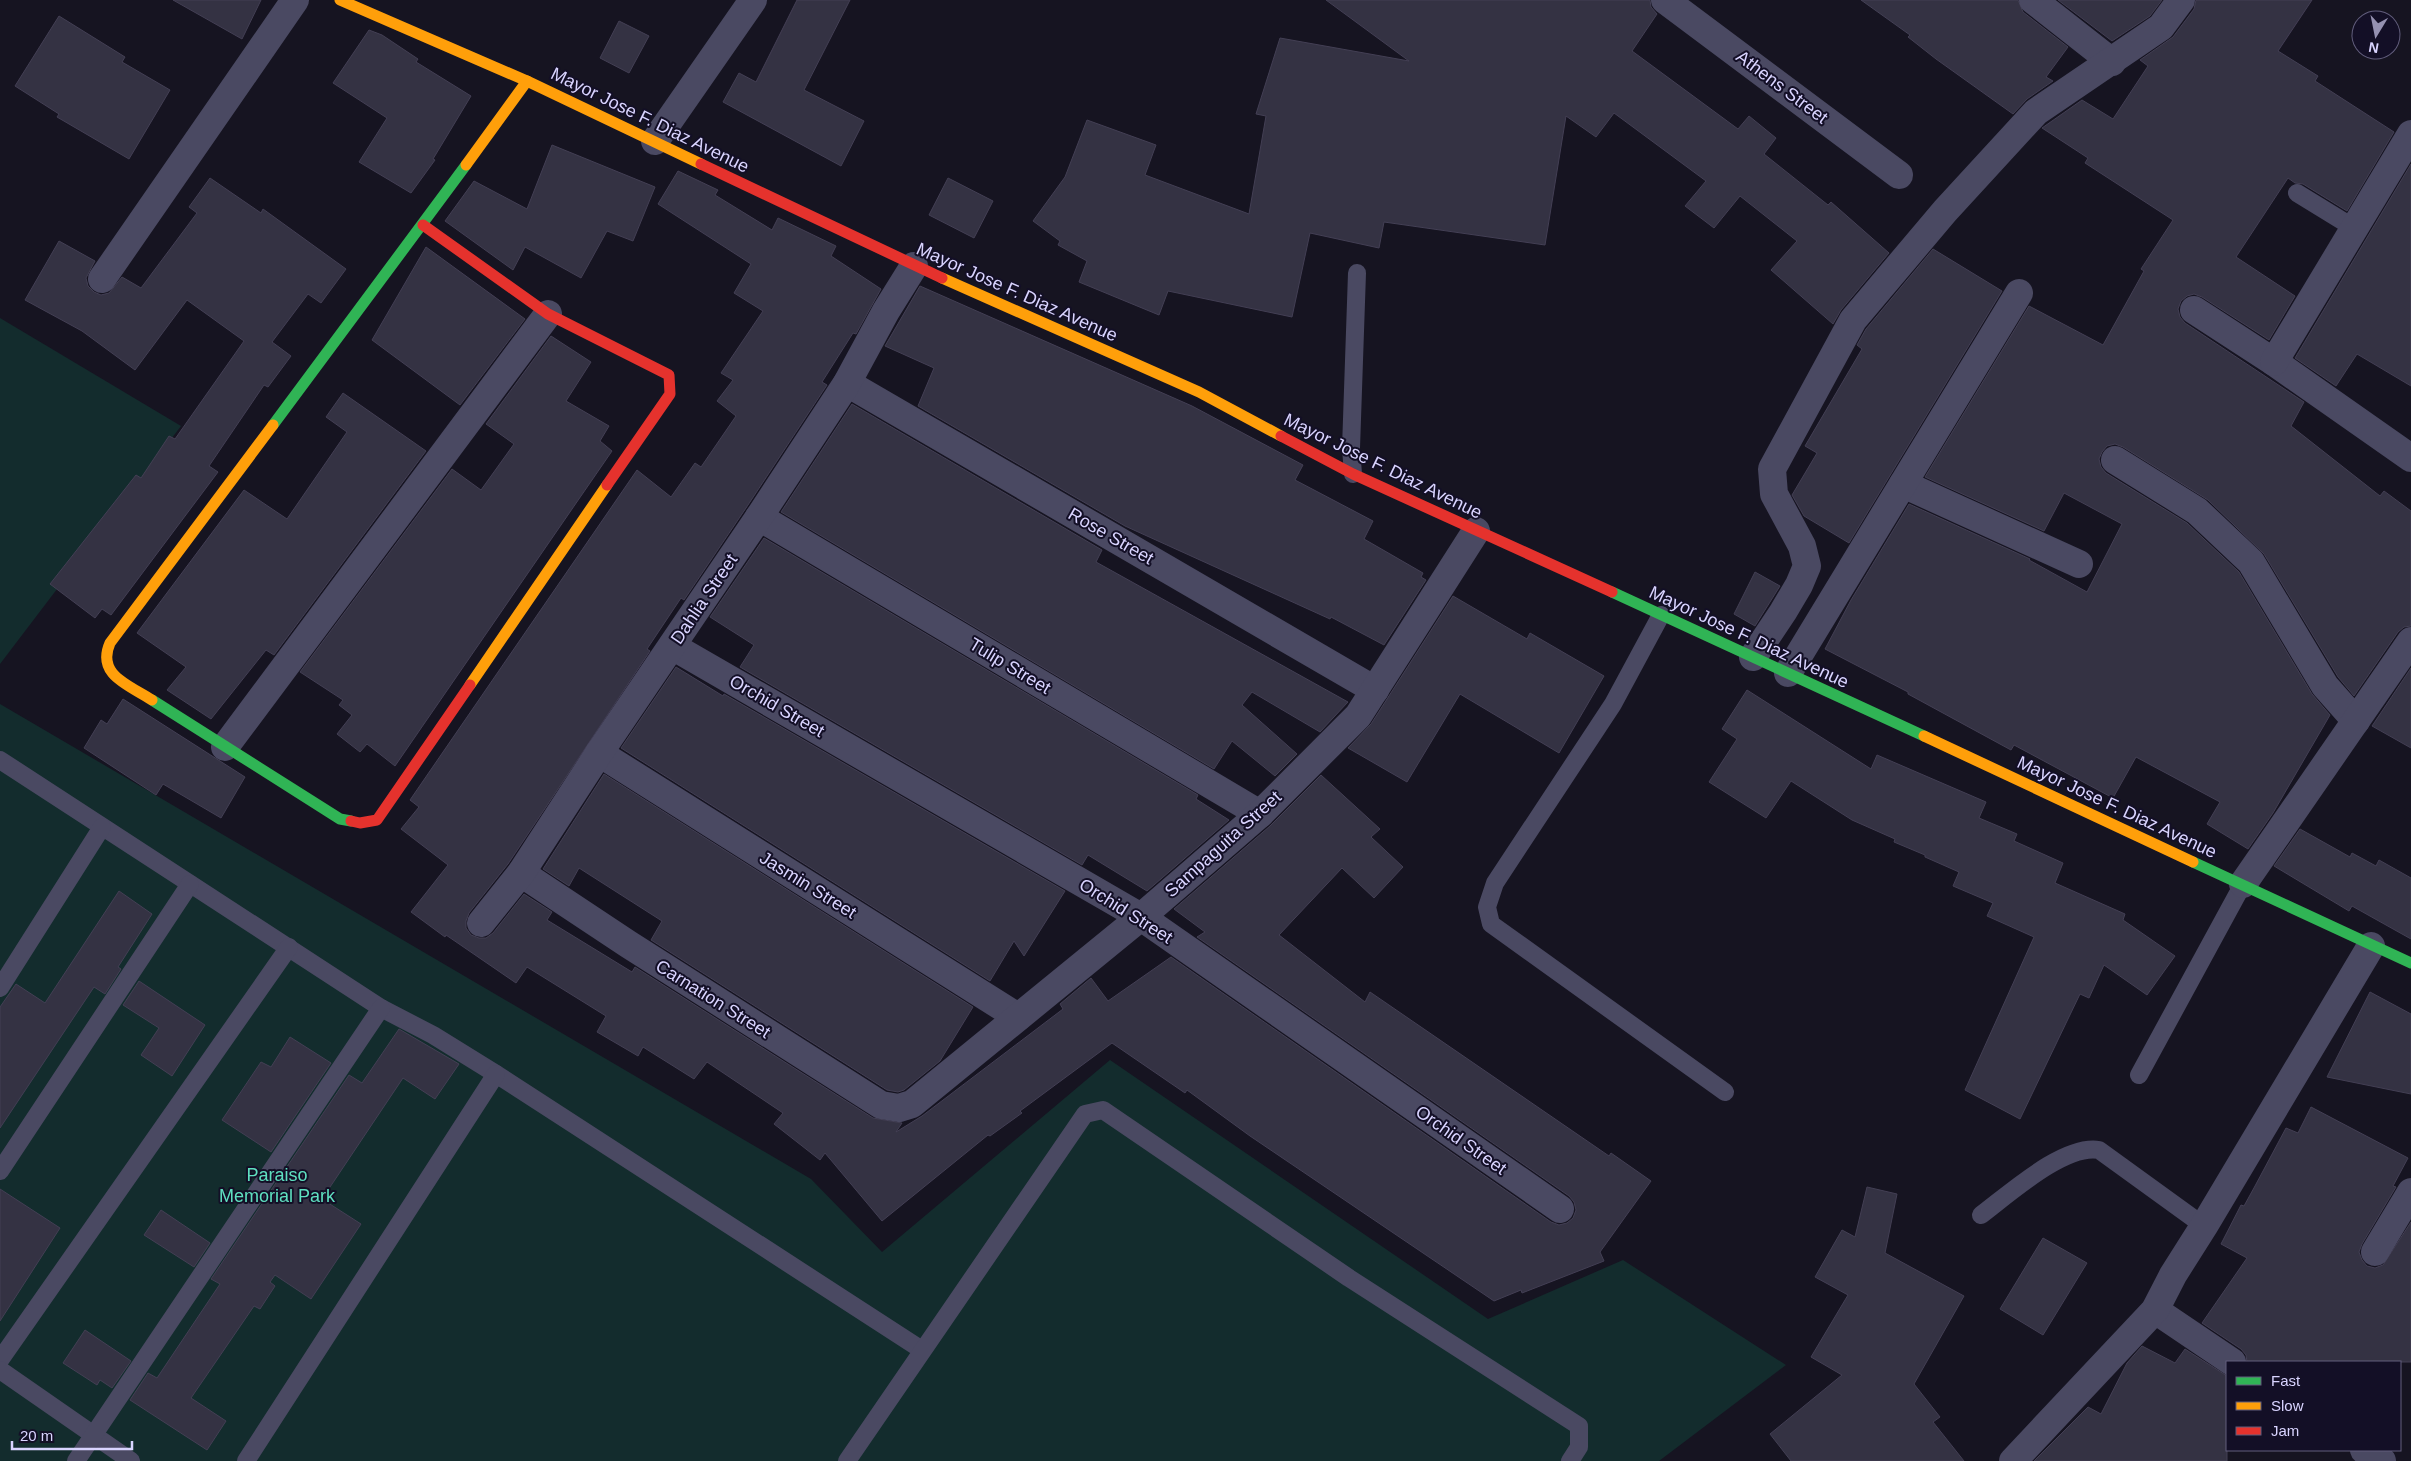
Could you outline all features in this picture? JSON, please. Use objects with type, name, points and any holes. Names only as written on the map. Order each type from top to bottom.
[{"type":"street","points":[[102,279],[295,0]]},
{"type":"street","name":"Mayor Jose F. Diaz Avenue","points":[[340,0],[527,81],[914,266],[1199,392],[1353,474],[1788,673],[2411,963]]},
{"type":"street","points":[[655,141],[753,0]]},
{"type":"street","name":"Athens Street","points":[[1665,0],[1898,175]]},
{"type":"street","points":[[2033,0],[2112,62]]},
{"type":"street","points":[[1753,657],[1787,605],[1807,566],[1802,546],[1774,494],[1772,469],[1853,320],[1945,211],[2036,112],[2112,62],[2161,26],[2181,0]]},
{"type":"street","points":[[423,225],[548,314],[668,375],[671,383],[670,394],[377,820],[360,823],[340,819],[112,674],[107,668],[105,659],[107,650],[423,225],[527,81]]},
{"type":"street","points":[[2274,362],[2411,134]]},
{"type":"street","name":"Dahlia Street","points":[[481,923],[521,873],[599,753],[759,517],[847,383],[886,311],[914,266]]},
{"type":"street","points":[[1788,673],[2019,293]]},
{"type":"street","points":[[2194,310],[2274,362],[2411,458]]},
{"type":"street","points":[[226,747],[548,314]]},
{"type":"street","name":"Rose Street","points":[[847,383],[1375,690]]},
{"type":"street","points":[[2115,460],[2197,511],[2251,562],[2325,686],[2356,720]]},
{"type":"street","points":[[1903,484],[2079,564]]},
{"type":"street","name":"Tulip Street","points":[[759,517],[1260,814]]},
{"type":"street","name":"Sampaguita Street","points":[[912,1104],[1140,918],[1260,814],[1358,716],[1476,531]]},
{"type":"street","points":[[2243,884],[2411,641]]},
{"type":"street","name":"Orchid Street","points":[[672,646],[1140,918],[1560,1209]]},
{"type":"street","name":"Jasmin Street","points":[[599,753],[1018,1017]]},
{"type":"street","name":"Carnation Street","points":[[521,873],[628,944],[881,1105],[898,1108],[912,1104]]},
{"type":"street","points":[[2013,1461],[2155,1310],[2173,1275],[2371,946]]},
{"type":"street","points":[[2375,1252],[2411,1192]]},
{"type":"street","points":[[2155,1310],[2231,1361]]},
{"type":"street","points":[[2366,1451],[2382,1461]]},
{"type":"lane","points":[[2297,193],[2354,228]]},
{"type":"lane","points":[[1353,474],[1351,448],[1357,273]]},
{"type":"lane","points":[[1661,615],[1613,704],[1495,883],[1486,907],[1491,924],[1725,1092]]},
{"type":"lane","points":[[0,760],[381,1008],[433,1035],[496,1074],[922,1350]]},
{"type":"lane","points":[[0,988],[102,827]]},
{"type":"lane","points":[[0,1171],[190,884]]},
{"type":"lane","points":[[2140,1076],[2243,884]]},
{"type":"lane","points":[[0,1360],[289,947]]},
{"type":"lane","points":[[76,1461],[381,1008]]},
{"type":"lane","points":[[246,1461],[496,1074]]},
{"type":"lane","points":[[847,1461],[1085,1114],[1103,1110],[1349,1278],[1579,1426],[1579,1447],[1570,1461]]},
{"type":"lane","points":[[1981,1215],[2047,1167],[2073,1154],[2092,1149],[2100,1150],[2204,1226]]},
{"type":"lane","points":[[0,1370],[131,1461]]},
{"type":"green space","points":[[0,318],[181,426],[0,664]]},
{"type":"green space","name":"Paraiso Memorial Park","points":[[0,704],[811,1179],[882,1252],[1110,1060],[1488,1319],[1623,1260],[1786,1365],[1659,1461],[0,1461]]},
{"type":"building","points":[[173,0],[261,0],[242,39]]},
{"type":"building","points":[[797,0],[850,0],[804,90],[864,121],[841,166],[723,102],[739,73],[756,82]]},
{"type":"building","points":[[1326,0],[1650,0],[1651,7],[1657,14],[1632,51],[1738,129],[1749,116],[1776,138],[1764,154],[1828,205],[1831,202],[1889,253],[1841,310],[1833,324],[1771,270],[1797,241],[1740,196],[1714,228],[1685,206],[1706,181],[1614,113],[1596,137],[1566,116],[1545,245],[1384,222],[1379,248],[1310,233],[1292,317],[1168,291],[1159,315],[1079,282],[1087,261],[1058,245],[1060,241],[1033,221],[1065,177],[1087,120],[1156,145],[1145,175],[1249,214],[1266,116],[1256,114],[1280,38],[1409,61]]},
{"type":"building","points":[[1861,0],[2018,0],[2023,12],[2068,47],[2046,77],[2053,81],[2027,99],[2013,114],[1936,59],[1908,37],[1910,35]]},
{"type":"building","points":[[2058,0],[2162,0],[2150,16],[2112,41]]},
{"type":"building","points":[[2196,0],[2312,0],[2278,51],[2318,76],[2315,81],[2394,132],[2347,211],[2303,184],[2295,183],[2288,178],[2236,257],[2295,296],[2269,340],[2202,297],[2194,294],[2187,296],[2181,301],[2178,309],[2180,317],[2185,323],[2304,402],[2291,426],[2380,496],[2384,491],[2411,511],[2411,626],[2404,627],[2398,632],[2354,696],[2338,677],[2264,554],[2208,500],[2123,447],[2115,444],[2107,446],[2099,459],[2101,467],[2106,473],[2187,523],[2239,572],[2312,694],[2330,715],[2273,813],[2248,849],[2207,824],[2220,802],[2136,757],[2113,798],[2014,745],[2011,750],[1908,694],[1908,692],[1825,649],[1851,600],[1909,504],[2030,559],[2087,592],[2122,524],[2064,493],[2044,531],[1925,477],[2029,306],[2103,345],[2144,271],[2141,269],[2173,220],[2085,163],[2088,158],[2042,128],[2082,100],[2113,119],[2148,66],[2140,60],[2173,37],[2194,9]]},
{"type":"building","points":[[59,16],[125,57],[122,62],[170,90],[129,159],[57,117],[59,114],[15,86]]},
{"type":"building","points":[[619,21],[649,36],[629,73],[600,58]]},
{"type":"building","points":[[369,30],[382,35],[418,59],[416,62],[471,96],[433,159],[435,160],[411,193],[359,162],[387,118],[333,83]]},
{"type":"building","points":[[552,145],[655,187],[633,241],[607,231],[581,278],[525,247],[513,270],[445,221],[474,181],[527,209]]},
{"type":"building","points":[[2411,164],[2411,386],[2357,354],[2336,386],[2295,358]]},
{"type":"building","points":[[678,171],[718,190],[715,195],[772,230],[778,218],[836,246],[831,256],[881,289],[856,334],[853,333],[822,382],[827,385],[746,508],[684,600],[681,598],[647,649],[650,651],[508,864],[469,913],[466,928],[471,935],[486,938],[493,933],[524,894],[552,912],[547,920],[632,972],[635,967],[873,1118],[902,1123],[896,1132],[922,1116],[1063,1009],[1060,1004],[1091,978],[1108,1001],[1171,957],[1551,1222],[1559,1225],[1567,1223],[1573,1218],[1576,1210],[1574,1202],[1569,1196],[1197,937],[1205,932],[1174,909],[1270,826],[1321,775],[1380,829],[1371,837],[1403,867],[1374,898],[1342,868],[1279,935],[1365,1002],[1370,992],[1609,1156],[1611,1153],[1651,1181],[1600,1252],[1604,1261],[1522,1293],[1521,1290],[1494,1301],[1250,1136],[1187,1090],[1185,1093],[1112,1043],[1020,1111],[1022,1113],[990,1136],[988,1135],[882,1221],[825,1153],[820,1160],[774,1124],[783,1113],[707,1062],[694,1079],[643,1047],[638,1056],[597,1032],[606,1016],[527,967],[516,983],[446,935],[445,937],[411,912],[448,865],[401,829],[419,807],[410,800],[637,470],[671,497],[695,463],[701,467],[736,416],[717,401],[733,380],[721,373],[763,311],[734,293],[751,264],[658,204]]},
{"type":"building","points":[[210,178],[261,213],[263,209],[346,269],[321,303],[308,294],[272,342],[291,356],[268,387],[264,385],[209,466],[218,472],[111,615],[102,609],[95,618],[50,584],[136,475],[141,478],[169,436],[175,439],[244,341],[187,300],[135,370],[82,331],[25,300],[59,241],[95,261],[86,278],[88,286],[94,292],[101,295],[109,293],[122,277],[141,288],[197,213],[189,207]]},
{"type":"building","points":[[948,178],[993,201],[974,238],[929,215]]},
{"type":"building","points":[[426,247],[525,319],[460,405],[372,340]]},
{"type":"building","points":[[1933,249],[2002,291],[1849,543],[1804,516],[1792,495],[1817,453],[1805,446],[1862,349],[1857,345],[1866,329]]},
{"type":"building","points":[[920,286],[1192,406],[1303,465],[1295,480],[1373,521],[1364,539],[1423,573],[1421,577],[1426,580],[1384,645],[1331,617],[1330,619],[1125,526],[918,406],[934,368],[885,346]]},
{"type":"building","points":[[551,336],[591,362],[566,401],[609,426],[600,441],[612,451],[395,766],[367,744],[360,752],[337,734],[352,715],[339,705],[343,700],[300,672],[452,469],[481,490],[514,444],[486,424]]},
{"type":"building","points":[[343,393],[426,451],[274,655],[266,650],[211,719],[167,690],[186,667],[137,633],[244,490],[287,519],[347,432],[326,417]]},
{"type":"building","points":[[852,404],[1102,550],[1096,562],[1348,702],[1320,732],[1252,692],[1242,705],[1297,754],[1275,776],[1232,741],[1214,769],[781,512]]},
{"type":"building","points":[[764,538],[1198,795],[1196,799],[1229,820],[1147,891],[1088,855],[1082,865],[740,667],[754,645],[710,617]]},
{"type":"building","points":[[1755,572],[1780,586],[1755,626],[1734,614]]},
{"type":"building","points":[[1453,596],[1527,639],[1530,633],[1604,676],[1559,753],[1460,694],[1407,782],[1348,748],[1371,724]]},
{"type":"building","points":[[676,667],[723,696],[724,694],[1065,891],[1024,956],[1014,941],[990,981],[621,748]]},
{"type":"building","points":[[2411,668],[2411,748],[2372,726]]},
{"type":"building","points":[[1747,690],[1871,769],[1877,755],[1986,802],[1979,818],[2017,834],[2014,841],[2063,863],[2055,883],[2125,914],[2123,920],[2175,956],[2147,995],[2104,965],[2089,998],[2080,994],[2020,1119],[1965,1090],[2034,937],[1987,916],[1993,903],[1953,886],[1959,872],[1894,842],[1895,839],[1852,820],[1791,781],[1766,818],[1709,782],[1737,739],[1722,729]]},
{"type":"building","points":[[123,699],[245,777],[221,818],[163,784],[156,795],[84,748],[101,720],[107,724]]},
{"type":"building","points":[[604,774],[973,1007],[940,1061],[904,1090],[898,1092],[887,1090],[651,940],[662,921],[579,868],[569,886],[543,869]]},
{"type":"building","points":[[2300,829],[2350,857],[2352,853],[2376,866],[2379,860],[2411,878],[2411,939],[2352,906],[2349,911],[2274,866]]},
{"type":"building","points":[[119,891],[152,914],[118,967],[121,969],[105,994],[94,987],[0,1128],[0,1007],[16,984],[45,1003]]},
{"type":"building","points":[[139,981],[205,1025],[172,1076],[141,1055],[159,1028],[123,1005]]},
{"type":"building","points":[[2370,992],[2411,1014],[2411,1094],[2327,1077]]},
{"type":"building","points":[[399,1029],[459,1064],[435,1099],[403,1078],[322,1199],[361,1224],[311,1299],[275,1275],[270,1282],[275,1286],[260,1309],[254,1306],[191,1398],[226,1421],[207,1450],[130,1400],[148,1373],[157,1378],[220,1284],[211,1279],[349,1075],[362,1083]]},
{"type":"building","points":[[290,1037],[331,1063],[271,1152],[222,1120],[261,1062],[271,1067]]},
{"type":"building","points":[[2311,1107],[2408,1158],[2393,1186],[2396,1187],[2359,1252],[2367,1266],[2375,1268],[2383,1265],[2411,1222],[2411,1362],[2247,1361],[2246,1355],[2241,1349],[2202,1323],[2247,1258],[2221,1244],[2241,1205],[2244,1206],[2286,1128],[2298,1133]]},
{"type":"building","points":[[1867,1187],[1897,1194],[1885,1253],[1964,1296],[1914,1384],[1940,1417],[1933,1422],[1964,1461],[1791,1461],[1770,1434],[1842,1375],[1811,1357],[1848,1295],[1815,1277],[1842,1230],[1855,1237]]},
{"type":"building","points":[[0,1189],[60,1228],[0,1321]]},
{"type":"building","points":[[161,1210],[210,1243],[194,1267],[144,1235]]},
{"type":"building","points":[[2043,1238],[2087,1263],[2043,1335],[2000,1309]]},
{"type":"building","points":[[85,1330],[131,1361],[112,1388],[100,1380],[97,1385],[63,1363]]},
{"type":"building","points":[[2142,1346],[2175,1363],[2185,1349],[2226,1375],[2227,1461],[2034,1461],[2088,1407],[2101,1414],[2127,1363]]},
{"type":"traffic: fast","points":[[273,425],[466,165]]},
{"type":"traffic: fast","points":[[1612,592],[1924,736]]},
{"type":"traffic: fast","points":[[152,700],[340,819],[351,821]]},
{"type":"traffic: fast","points":[[2193,862],[2411,963]]},
{"type":"traffic: slow","points":[[340,0],[527,81],[701,164]]},
{"type":"traffic: slow","points":[[466,165],[527,81]]},
{"type":"traffic: slow","points":[[942,278],[1199,392],[1281,436]]},
{"type":"traffic: slow","points":[[152,700],[125,684],[111,671],[107,663],[110,643],[273,425]]},
{"type":"traffic: slow","points":[[470,685],[607,485]]},
{"type":"traffic: slow","points":[[1924,736],[2193,862]]},
{"type":"traffic: jam","points":[[701,164],[942,278]]},
{"type":"traffic: jam","points":[[423,225],[548,314],[669,375],[670,394],[607,485]]},
{"type":"traffic: jam","points":[[1281,436],[1353,474],[1612,592]]},
{"type":"traffic: jam","points":[[351,821],[360,823],[377,820],[470,685]]}]
